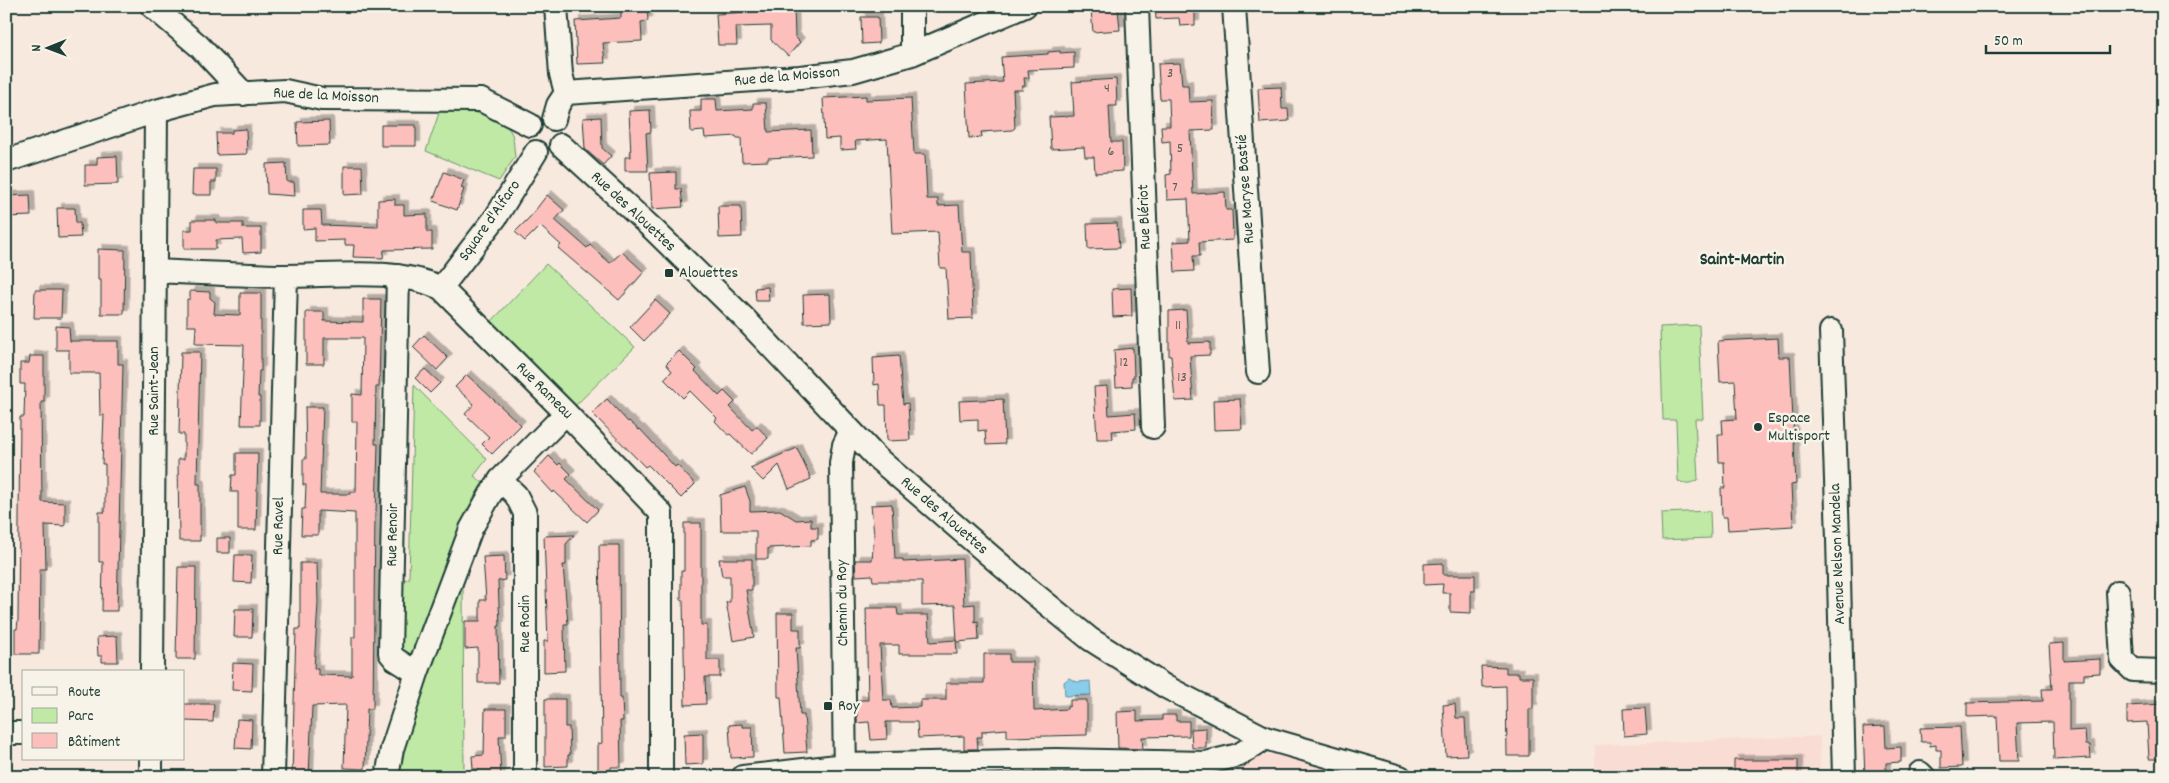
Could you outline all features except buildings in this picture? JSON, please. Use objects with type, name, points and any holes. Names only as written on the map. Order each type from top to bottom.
[{"type":"street","points":[[152,6],[199,46],[244,94]]},
{"type":"street","points":[[554,119],[558,104],[566,93],[561,74],[556,6]]},
{"type":"street","points":[[912,6],[912,54]]},
{"type":"street","name":"Rue de la Moisson","points":[[566,93],[800,77],[853,71],[912,54],[1025,6]]},
{"type":"street","name":"Rue Blériot","points":[[1138,6],[1153,427]]},
{"type":"street","name":"Rue Maryse Bastié","points":[[1234,6],[1258,372]]},
{"type":"street","name":"Rue de la Moisson","points":[[6,161],[156,111],[215,96],[285,91],[322,99],[481,100],[530,125]]},
{"type":"street","name":"Rue Saint-Jean","points":[[152,670],[156,111]]},
{"type":"street","points":[[544,116],[554,119],[562,128],[564,140],[558,150],[547,154],[536,152],[527,143],[526,137],[530,125],[533,120],[544,116]]},
{"type":"street","name":"Rue des Alouettes","points":[[561,145],[655,231],[743,317],[851,431],[899,477],[1031,591],[1090,639],[1166,687],[1265,738],[1400,777]]},
{"type":"street","name":"Square d'Alfaro","points":[[441,288],[496,217],[536,152]]},
{"type":"street","name":"Rue Rameau","points":[[155,271],[286,276],[398,276],[423,280],[441,288],[566,413],[661,513],[661,777]]},
{"type":"street","name":"Rue Ravel","points":[[273,777],[286,276]]},
{"type":"street","name":"Rue Renoir","points":[[398,276],[390,653],[395,659],[417,673]]},
{"type":"street","name":"Avenue Nelson Mandela","points":[[1831,331],[1844,777]]},
{"type":"street","points":[[387,777],[392,749],[417,673],[471,529],[500,480],[566,413]]},
{"type":"street","name":"Chemin du Roy","points":[[845,771],[841,463],[844,446],[851,431]]},
{"type":"street","name":"Rue Rodin","points":[[500,480],[516,495],[524,513],[525,777]]},
{"type":"street","points":[[2118,592],[2122,659],[2133,670],[2163,671]]},
{"type":"street","points":[[6,733],[22,733]]},
{"type":"street","points":[[742,777],[845,771],[1056,769],[1206,763],[1239,755],[1265,738]]},
{"type":"street","points":[[151,760],[151,777]]},
{"type":"shaded area","points":[[1820,736],[1820,777],[1595,777],[1595,745]]},
{"type":"shaded area","points":[[1294,749],[1378,777],[1228,777],[1228,764]]},
{"type":"green space","points":[[440,110],[480,113],[499,120],[506,126],[512,134],[515,157],[499,181],[426,151]]},
{"type":"green space","points":[[546,264],[635,347],[574,407],[490,323]]},
{"type":"green space","points":[[1699,325],[1703,419],[1695,419],[1698,480],[1686,483],[1678,481],[1676,420],[1663,420],[1660,327]]},
{"type":"green space","points":[[414,385],[487,459],[474,476],[486,485],[417,655],[409,660],[400,657],[398,580],[409,579]]},
{"type":"green space","points":[[1710,511],[1711,538],[1662,540],[1661,513]]},
{"type":"green space","points":[[463,579],[464,777],[393,777],[400,751]]},
{"type":"water","points":[[1069,678],[1077,682],[1090,681],[1091,695],[1065,696],[1064,682]]},
{"type":"place","name":"Alouettes","points":[[669,273]]},
{"type":"place","name":"Espace Multisport","points":[[1758,427]]},
{"type":"place","name":"Roy","points":[[828,706]]},
{"type":"district","name":"Saint-Martin","points":[[1742,260]]}]
